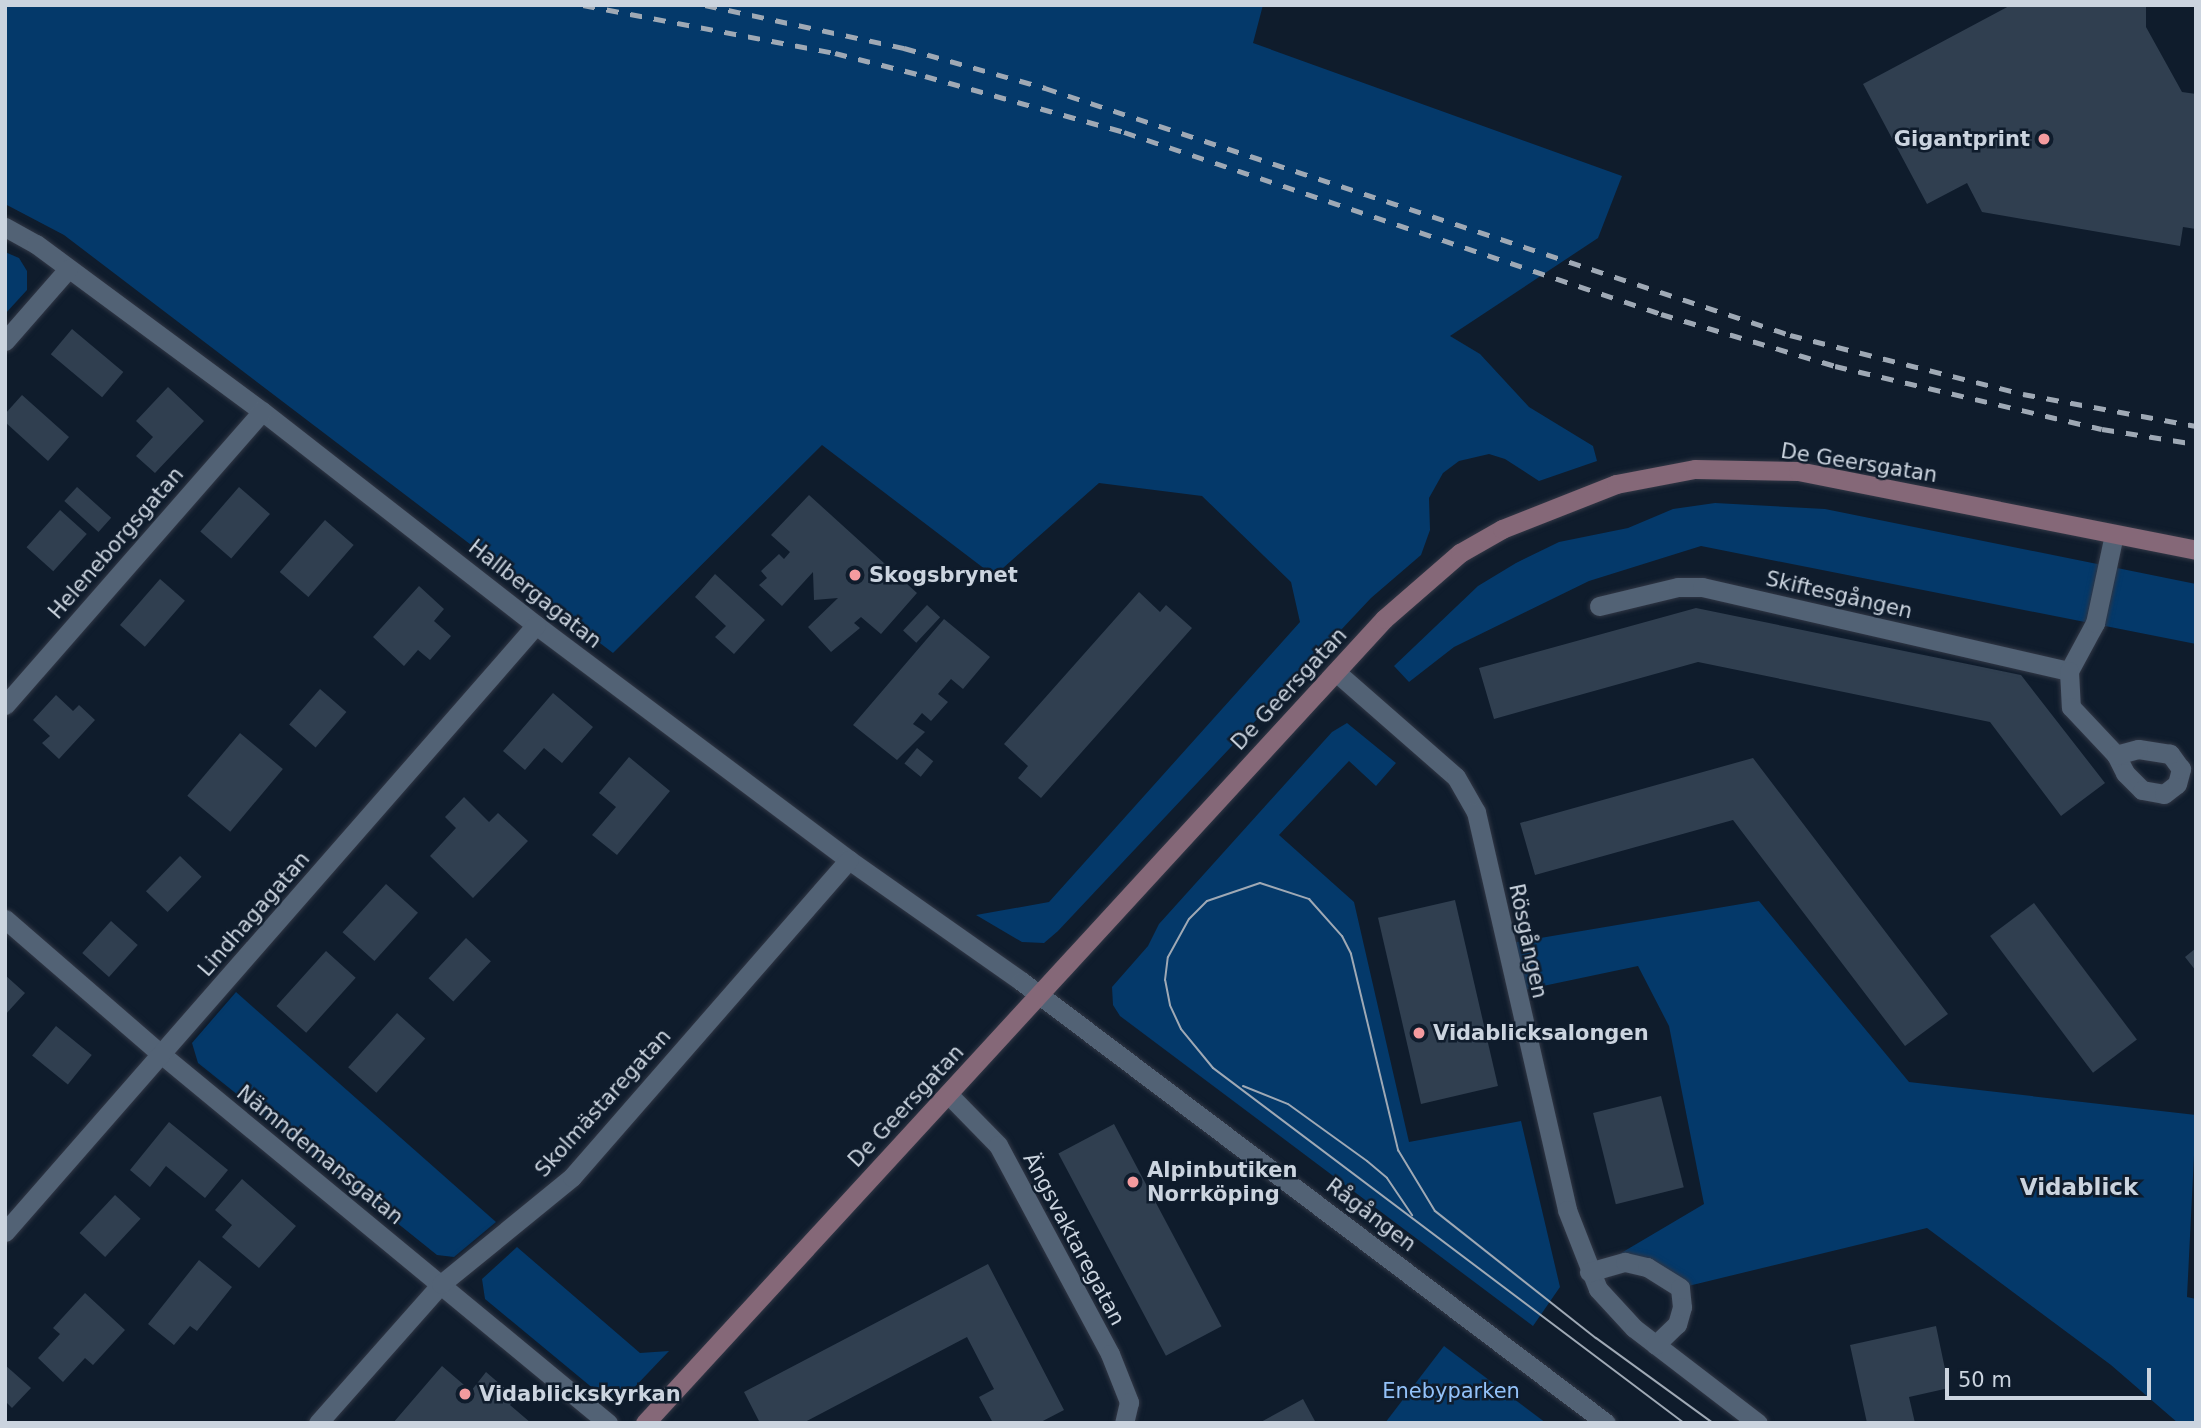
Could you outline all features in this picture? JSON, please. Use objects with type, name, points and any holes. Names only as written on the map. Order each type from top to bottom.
[{"type":"main road","name":"De Geersgatan","points":[[645,1423],[1336,672],[1424,581],[1502,529],[1616,484],[1695,469],[1798,471],[2196,551]]},
{"type":"street","name":"Hallbergagatan","points":[[5,227],[68,269],[262,411],[536,625],[849,860],[1040,996]]},
{"type":"street","points":[[5,341],[68,269]]},
{"type":"street","name":"Heleneborgsgatan","points":[[5,705],[262,411]]},
{"type":"street","points":[[2114,534],[2095,624],[2069,671],[2071,707],[2116,755]]},
{"type":"street","name":"Skiftesgången","points":[[1600,606],[1678,587],[1702,587],[2069,671]]},
{"type":"street","name":"Lindhagagatan","points":[[5,1232],[536,625]]},
{"type":"street","name":"Rösgången","points":[[1336,672],[1456,777],[1476,812],[1559,1178],[1589,1272],[1614,1307],[1656,1345],[1758,1423]]},
{"type":"street","name":"Skolmästaregatan","points":[[318,1423],[441,1284],[572,1177],[849,860]]},
{"type":"street","name":"Nämndemansgatan","points":[[5,919],[161,1054],[608,1423]]},
{"type":"street","name":"Rågången","points":[[1040,996],[1606,1423]]},
{"type":"street","name":"Ängsvaktaregatan","points":[[948,1094],[998,1145],[1110,1354],[1129,1402],[1124,1423]]},
{"type":"street","points":[[1589,1272],[1625,1262],[1647,1266],[1679,1288],[1682,1307],[1677,1324],[1656,1345]]},
{"type":"green space","points":[[5,5],[1263,5],[1253,43],[1622,176],[1598,238],[1450,336],[1480,354],[1529,407],[1593,446],[1597,461],[1539,481],[1505,459],[1489,454],[1459,461],[1443,473],[1429,498],[1430,530],[1421,555],[1371,598],[1058,931],[1044,943],[1022,942],[976,915],[1049,902],[1300,622],[1291,582],[1202,496],[1099,483],[994,576],[822,445],[613,653],[64,235],[5,204]]},
{"type":"green space","points":[[5,252],[19,258],[27,271],[27,290],[5,314]]},
{"type":"green space","points":[[1715,503],[1825,509],[2196,584],[2196,644],[1701,546],[1589,581],[1454,647],[1409,682],[1394,666],[1478,586],[1516,563],[1559,542],[1628,528],[1673,509]]},
{"type":"green space","points":[[1347,723],[1396,763],[1376,786],[1349,761],[1279,835],[1354,902],[1409,1142],[1521,1121],[1560,1287],[1533,1326],[1120,1016],[1113,1005],[1112,987],[1148,946],[1159,924],[1332,732]]},
{"type":"green space","points":[[1759,901],[1909,1082],[2196,1115],[2187,1297],[2196,1299],[2196,1423],[2178,1423],[2111,1365],[1927,1228],[1680,1288],[1647,1267],[1589,1272],[1704,1204],[1669,1026],[1638,966],[1515,992],[1505,944]]},
{"type":"green space","points":[[236,992],[496,1222],[454,1257],[437,1255],[198,1063],[192,1043]]},
{"type":"green space","points":[[517,1247],[640,1353],[669,1351],[628,1394],[601,1395],[485,1299],[482,1279]]},
{"type":"green space","name":"Enebyparken","points":[[1444,1346],[1546,1423],[1385,1423]]},
{"type":"building","name":"Gigantprint","points":[[2011,5],[2146,5],[2146,27],[2182,92],[2196,94],[2196,229],[2183,227],[2180,246],[1982,212],[1967,183],[1927,204],[1863,84]]},
{"type":"building","points":[[72,329],[123,372],[102,397],[51,354]]},
{"type":"building","points":[[168,387],[204,421],[155,473],[136,456],[153,437],[136,421]]},
{"type":"building","points":[[22,395],[69,437],[48,461],[5,422],[5,414]]},
{"type":"building","points":[[77,487],[111,518],[98,532],[64,501]]},
{"type":"building","points":[[239,487],[270,514],[231,558],[200,532]]},
{"type":"building","name":"Skogsbrynet","points":[[809,495],[917,593],[881,634],[861,617],[854,623],[860,628],[831,652],[808,627],[838,598],[814,600],[813,572],[782,606],[759,585],[767,578],[761,571],[779,554],[784,559],[790,552],[771,535]]},
{"type":"building","points":[[60,510],[87,534],[53,571],[27,547]]},
{"type":"building","points":[[325,520],[354,545],[308,597],[280,572]]},
{"type":"building","points":[[715,574],[765,620],[734,654],[715,637],[726,626],[695,597]]},
{"type":"building","points":[[160,579],[185,601],[145,647],[120,625]]},
{"type":"building","points":[[419,586],[444,609],[434,621],[451,636],[430,660],[418,650],[404,666],[373,637]]},
{"type":"building","points":[[1139,592],[1160,612],[1166,605],[1192,628],[1041,798],[1018,778],[1028,766],[1004,744]]},
{"type":"building","points":[[927,605],[940,617],[916,643],[903,631]]},
{"type":"building","points":[[1696,608],[2021,675],[2105,783],[2061,816],[1990,722],[1698,662],[1494,719],[1479,668]]},
{"type":"building","points":[[944,619],[990,657],[963,689],[951,679],[938,694],[948,702],[931,721],[922,713],[913,724],[925,732],[897,760],[853,725]]},
{"type":"building","points":[[320,689],[346,712],[316,747],[289,724]]},
{"type":"building","points":[[553,693],[593,727],[562,763],[544,748],[525,770],[503,751]]},
{"type":"building","points":[[56,695],[73,711],[79,705],[95,720],[59,759],[42,743],[50,736],[33,720]]},
{"type":"building","points":[[240,733],[283,769],[230,832],[187,796]]},
{"type":"building","points":[[917,748],[933,761],[921,777],[904,764]]},
{"type":"building","points":[[629,757],[670,791],[617,855],[592,835],[616,807],[599,793]]},
{"type":"building","points":[[1753,758],[1948,1014],[1905,1046],[1733,820],[1535,875],[1520,823]]},
{"type":"building","points":[[464,797],[489,822],[498,813],[528,841],[473,898],[430,856],[456,828],[445,817]]},
{"type":"building","points":[[180,856],[202,877],[168,912],[146,891]]},
{"type":"building","points":[[386,884],[418,913],[374,961],[343,932]]},
{"type":"building","points":[[1455,900],[1498,1086],[1421,1104],[1378,918]]},
{"type":"building","points":[[2034,903],[2137,1040],[2093,1073],[1990,936]]},
{"type":"building","points":[[111,921],[138,945],[109,977],[82,953]]},
{"type":"building","points":[[466,938],[491,961],[453,1001],[428,978]]},
{"type":"building","points":[[2196,948],[2196,971],[2185,957]]},
{"type":"building","points":[[326,951],[356,978],[306,1033],[276,1006]]},
{"type":"building","points":[[5,975],[25,993],[5,1015]]},
{"type":"building","points":[[397,1013],[425,1038],[376,1093],[348,1067]]},
{"type":"building","points":[[56,1026],[92,1055],[68,1084],[32,1056]]},
{"type":"building","points":[[1661,1096],[1684,1187],[1616,1204],[1593,1113]]},
{"type":"building","points":[[169,1122],[228,1170],[205,1198],[166,1166],[150,1187],[130,1170]]},
{"type":"building","points":[[1114,1124],[1222,1326],[1166,1356],[1058,1154]]},
{"type":"building","points":[[242,1179],[296,1226],[259,1268],[222,1237],[232,1225],[215,1210]]},
{"type":"building","points":[[115,1195],[141,1219],[105,1257],[80,1233]]},
{"type":"building","points":[[199,1260],[232,1287],[197,1331],[190,1326],[174,1345],[148,1324]]},
{"type":"building","points":[[988,1264],[1064,1410],[1039,1423],[993,1423],[979,1397],[994,1389],[967,1337],[803,1423],[760,1423],[744,1392]]},
{"type":"building","points":[[85,1293],[125,1330],[93,1365],[85,1358],[63,1382],[38,1358],[60,1334],[53,1328]]},
{"type":"building","points":[[1936,1326],[1949,1388],[1909,1397],[1915,1423],[1867,1423],[1850,1345]]},
{"type":"building","points":[[5,1365],[31,1388],[12,1408],[5,1401]]},
{"type":"building","name":"Vidablickskyrkan","points":[[442,1366],[471,1391],[486,1372],[516,1398],[510,1405],[531,1423],[393,1423]]},
{"type":"building","points":[[1303,1399],[1316,1423],[1259,1423]]},
{"type":"tram line","points":[[1684,1423],[1213,1068],[1181,1029],[1170,1005],[1165,980],[1168,957],[1189,919],[1207,901],[1260,883],[1309,899],[1342,936],[1351,954],[1398,1150],[1435,1211],[1596,1338],[1713,1423]]},
{"type":"tram line","points":[[1243,1086],[1288,1104],[1367,1161],[1387,1178],[1412,1215]]},
{"type":"railway","points":[[583,5],[835,53],[925,76],[1124,132],[1661,314],[1835,366],[2102,429],[2196,444]]},
{"type":"railway","points":[[705,5],[904,48],[1045,88],[1790,335],[2023,394],[2196,426]]},
{"type":"place","name":"Gigantprint","points":[[2044,139]]},
{"type":"place","name":"Skogsbrynet","points":[[855,575]]},
{"type":"place","name":"Vidablicksalongen","points":[[1419,1033]]},
{"type":"place","name":"Alpinbutiken Norrköping","points":[[1133,1182]]},
{"type":"place","name":"Vidablickskyrkan","points":[[465,1394]]},
{"type":"district","name":"Vidablick","points":[[2079,1187]]}]
